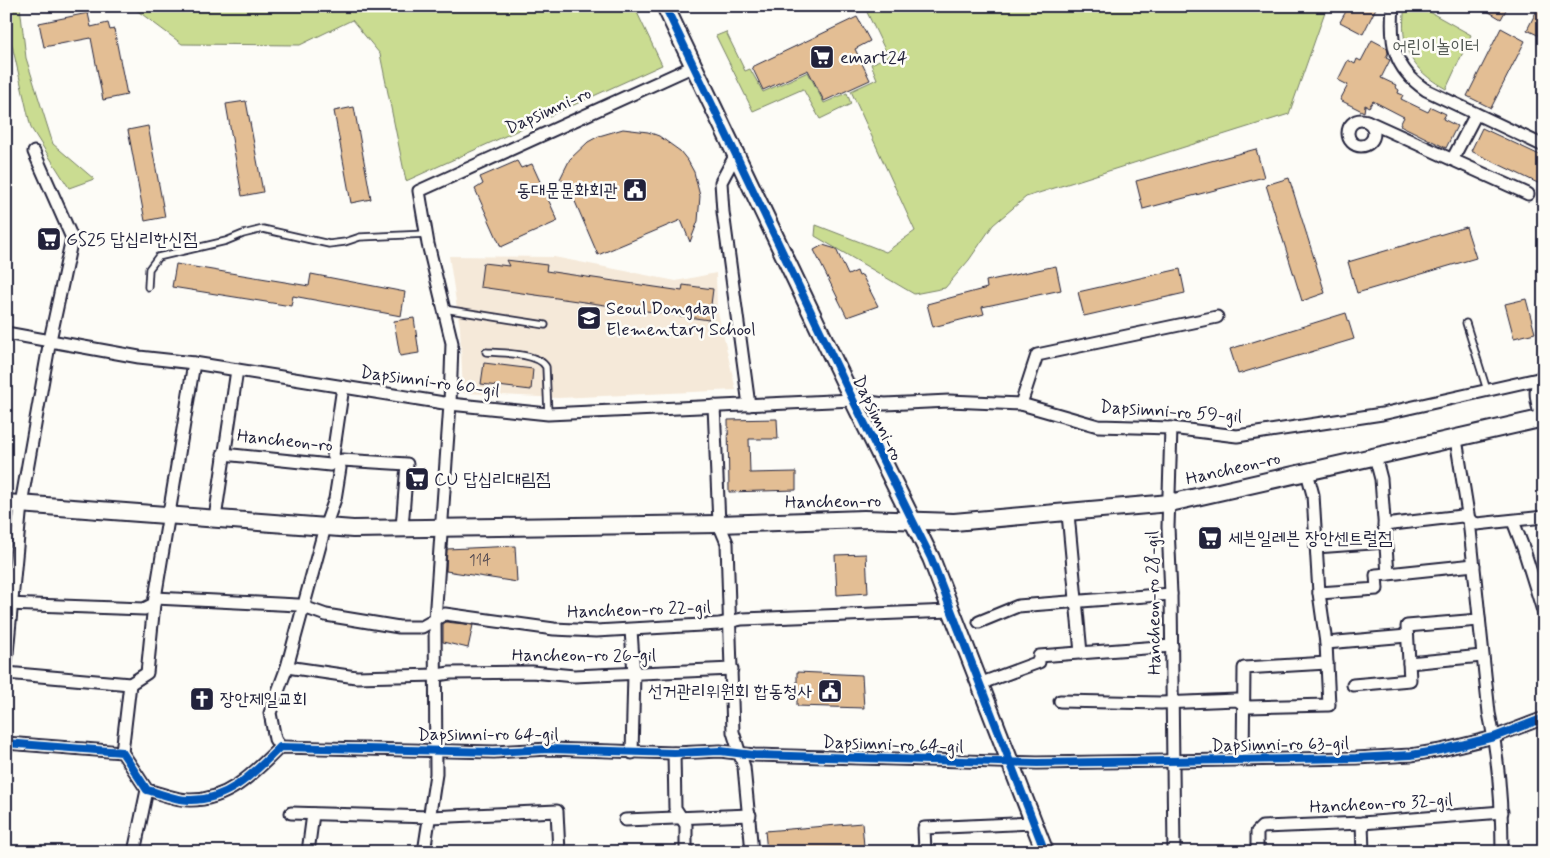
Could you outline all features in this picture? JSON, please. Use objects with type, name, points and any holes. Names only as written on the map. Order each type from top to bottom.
[{"type":"main road","name":"Dapsimni-ro","points":[[665,6],[852,400],[931,558],[1045,852]]},
{"type":"main road","name":"Hancheon-ro","points":[[14,503],[353,530],[718,524],[864,519],[954,522],[1068,514],[1170,503],[1542,418]]},
{"type":"street","points":[[1393,6],[1391,32],[1393,46],[1406,74],[1426,90],[1543,143]]},
{"type":"street","name":"Dapsimni-ro","points":[[427,234],[419,190],[694,66]]},
{"type":"street","points":[[1453,158],[1476,114]]},
{"type":"street","points":[[1367,121],[1453,158],[1528,194]]},
{"type":"street","points":[[6,664],[14,503],[72,238],[34,152]]},
{"type":"street","points":[[736,154],[721,182],[723,212],[749,405]]},
{"type":"street","points":[[424,852],[436,774],[437,675],[435,620],[450,404],[452,343],[427,234]]},
{"type":"street","points":[[1022,404],[1037,355],[1217,317]]},
{"type":"street","name":"Dapsimni-ro 60-gil","points":[[6,333],[139,357],[194,363],[450,404],[548,414],[852,400]]},
{"type":"street","points":[[6,673],[130,684],[148,673],[154,601],[170,515],[194,363]]},
{"type":"street","name":"Hancheon-ro","points":[[215,518],[237,370]]},
{"type":"street","points":[[1541,376],[1536,394],[1542,418]]},
{"type":"street","name":"Dapsimni-ro 59-gil","points":[[852,400],[885,404],[949,401],[1022,404],[1098,426],[1171,428],[1237,436],[1382,414],[1541,376]]},
{"type":"street","points":[[343,387],[333,455],[336,462],[342,460],[407,464],[402,528]]},
{"type":"street","points":[[714,406],[718,524],[727,543],[731,621],[733,732],[744,767],[752,852]]},
{"type":"street","name":"Hancheon-ro 28-gil","points":[[1171,428],[1168,527],[1172,646],[1171,760],[1174,852]]},
{"type":"street","points":[[1456,439],[1470,520],[1482,656],[1494,737],[1502,812],[1502,852]]},
{"type":"street","name":"Hancheon-ro","points":[[224,454],[330,465],[336,462],[340,468],[335,500],[325,527]]},
{"type":"street","points":[[1375,456],[1381,479],[1388,574]]},
{"type":"street","points":[[1060,701],[1237,700],[1248,707],[1329,705],[1326,643],[1319,593],[1313,495],[1307,472]]},
{"type":"street","points":[[1068,514],[1081,652]]},
{"type":"street","points":[[1384,525],[1462,516],[1477,524],[1544,517]]},
{"type":"street","points":[[1513,521],[1544,614]]},
{"type":"street","points":[[130,684],[122,752],[147,790],[188,800],[220,796],[252,776],[280,747],[275,739],[270,714],[287,667],[325,527]]},
{"type":"street","points":[[1316,547],[1385,542]]},
{"type":"street","points":[[1319,593],[1377,589],[1376,575],[1474,565]]},
{"type":"street","points":[[979,622],[1018,606],[1171,594]]},
{"type":"street","name":"Hancheon-ro 22-gil","points":[[9,604],[144,609],[154,601],[298,605],[326,615],[398,627],[422,627],[445,614],[554,629],[596,631],[631,630],[742,619],[951,611]]},
{"type":"street","points":[[1326,643],[1479,620]]},
{"type":"street","points":[[631,630],[634,674],[632,752]]},
{"type":"street","points":[[1353,685],[1410,680],[1407,631]]},
{"type":"street","points":[[979,684],[1039,662],[1039,656],[1172,646]]},
{"type":"street","points":[[1409,663],[1482,656]]},
{"type":"street","points":[[1243,760],[1244,668],[1327,663]]},
{"type":"street","name":"Hancheon-ro 26-gil","points":[[287,667],[356,677],[532,672],[574,676],[732,669]]},
{"type":"street","name":"Dapsimni-ro 63-gil","points":[[1010,763],[1356,758],[1411,755],[1494,737],[1544,718]]},
{"type":"street","points":[[6,743],[122,752]]},
{"type":"street","name":"Dapsimni-ro 64-gil","points":[[280,747],[494,752],[549,749],[674,753],[738,752],[1010,763]]},
{"type":"street","points":[[674,753],[675,808],[686,825],[686,852]]},
{"type":"street","points":[[134,852],[147,790]]},
{"type":"street","points":[[291,813],[430,817],[557,811],[560,852]]},
{"type":"street","name":"Hancheon-ro 32-gil","points":[[1258,852],[1257,832],[1262,827],[1362,823],[1502,812]]},
{"type":"street","points":[[308,852],[313,814]]},
{"type":"street","points":[[625,820],[750,815]]},
{"type":"street","points":[[924,852],[924,828],[1033,822]]},
{"type":"street","points":[[1362,823],[1363,852]]},
{"type":"lane","points":[[148,287],[149,269],[158,257],[208,246],[263,229],[329,244],[369,236],[427,234]]},
{"type":"lane","points":[[444,309],[545,325]]},
{"type":"lane","points":[[1466,323],[1487,390]]},
{"type":"lane","points":[[486,352],[534,357],[544,362],[546,367],[548,414]]},
{"type":"shaded area","name":"Seoul Dongdap Elementary School","points":[[449,256],[554,257],[676,281],[716,273],[717,308],[736,390],[558,398],[463,393],[460,328]]},
{"type":"green space","points":[[6,6],[20,6],[26,58],[53,144],[94,179],[69,188],[31,128],[12,45],[6,34]]},
{"type":"green space","points":[[131,6],[634,6],[662,65],[406,181],[380,54],[352,20],[300,45],[182,44]]},
{"type":"green space","points":[[864,6],[1327,6],[1289,114],[1026,197],[993,225],[969,260],[945,288],[914,294],[815,236],[816,225],[886,252],[915,231],[851,91],[877,79],[871,64],[888,56]]},
{"type":"green space","name":"어린이놀이터","points":[[1405,6],[1419,6],[1471,35],[1446,89],[1424,73],[1410,55],[1404,33]]},
{"type":"green space","points":[[726,32],[745,71],[750,69],[763,92],[808,72],[824,103],[847,93],[851,104],[820,119],[803,89],[753,111],[716,36]]},
{"type":"building","points":[[1349,6],[1377,6],[1363,34],[1340,22]]},
{"type":"building","points":[[1479,6],[1508,6],[1501,19]]},
{"type":"building","points":[[1539,6],[1544,6],[1544,38],[1527,30]]},
{"type":"building","points":[[88,13],[91,27],[108,23],[110,30],[114,29],[127,95],[103,100],[91,38],[44,47],[39,23]]},
{"type":"building","points":[[857,17],[870,41],[855,49],[870,80],[824,101],[808,70],[763,90],[752,67]]},
{"type":"building","points":[[1501,28],[1525,41],[1491,108],[1467,96]]},
{"type":"building","points":[[1372,40],[1387,48],[1386,58],[1390,60],[1381,78],[1396,85],[1395,87],[1399,90],[1398,93],[1403,95],[1401,99],[1428,112],[1431,107],[1446,114],[1443,119],[1457,126],[1446,148],[1400,125],[1404,117],[1373,101],[1369,107],[1365,105],[1364,112],[1340,100],[1348,85],[1338,80],[1348,60],[1355,64],[1357,59],[1361,61]]},
{"type":"building","points":[[246,101],[263,192],[242,196],[226,104]]},
{"type":"building","points":[[354,107],[371,199],[351,203],[334,111]]},
{"type":"building","points":[[148,126],[165,217],[145,221],[128,130]]},
{"type":"building","points":[[1482,128],[1544,157],[1544,186],[1471,151]]},
{"type":"building","name":"동대문문화회관","points":[[623,129],[648,132],[659,136],[680,151],[688,161],[694,172],[700,196],[698,221],[690,242],[681,220],[598,255],[567,183],[560,179],[570,159],[588,142],[599,136]]},
{"type":"building","points":[[1256,149],[1264,177],[1143,209],[1136,181]]},
{"type":"building","points":[[517,161],[521,168],[532,164],[558,221],[501,247],[475,189],[483,184],[480,177]]},
{"type":"building","points":[[1289,178],[1325,293],[1302,301],[1266,185]]},
{"type":"building","points":[[1466,227],[1476,258],[1357,293],[1348,262]]},
{"type":"building","points":[[823,245],[836,249],[848,275],[857,271],[859,276],[862,275],[878,306],[847,317],[814,250]]},
{"type":"building","points":[[506,260],[547,265],[546,271],[682,291],[683,285],[713,289],[709,320],[480,287],[483,263],[509,266]]},
{"type":"building","points":[[176,264],[309,286],[311,274],[405,292],[401,316],[293,296],[291,306],[172,287]]},
{"type":"building","points":[[1056,266],[1061,290],[982,307],[984,314],[933,327],[927,304],[987,288],[986,281]]},
{"type":"building","points":[[1180,269],[1185,293],[1084,316],[1078,292]]},
{"type":"building","points":[[1526,299],[1535,333],[1514,338],[1505,304]]},
{"type":"building","points":[[1346,313],[1354,339],[1238,374],[1230,349]]},
{"type":"building","points":[[414,318],[419,353],[400,356],[394,321]]},
{"type":"building","points":[[484,363],[533,369],[531,390],[481,384]]},
{"type":"building","points":[[777,419],[778,439],[749,439],[750,473],[796,472],[796,490],[729,492],[728,420]]},
{"type":"building","points":[[515,546],[517,582],[446,571],[447,549]]},
{"type":"building","points":[[866,554],[868,593],[837,595],[835,555]]},
{"type":"building","points":[[446,622],[473,625],[468,648],[443,642],[443,624]]},
{"type":"building","name":"선거관리위원회 합동청사","points":[[797,672],[862,675],[864,708],[797,706]]},
{"type":"building","points":[[862,823],[864,846],[767,852],[765,831]]},
{"type":"cycle path","points":[[665,6],[853,400],[931,558],[1045,852]]},
{"type":"cycle path","points":[[6,743],[122,752],[147,790],[173,798],[189,800],[203,799],[228,791],[250,775],[280,747],[494,752],[549,749],[674,753],[720,751],[754,755],[1037,763],[1356,758],[1411,755],[1441,750],[1494,737],[1544,718]]},
{"type":"place","name":"emart24","points":[[822,57]]},
{"type":"place","name":"동대문문화회관","points":[[635,190]]},
{"type":"place","name":"GS25 답십리한신점","points":[[49,239]]},
{"type":"place","name":"Seoul Dongdap Elementary School","points":[[589,318]]},
{"type":"place","name":"CU 답십리대림점","points":[[417,479]]},
{"type":"place","name":"세븐일레븐 장안센트럴점","points":[[1210,538]]},
{"type":"place","name":"선거관리위원회 합동청사","points":[[830,691]]},
{"type":"place","name":"장안제일교회","points":[[202,699]]}]
